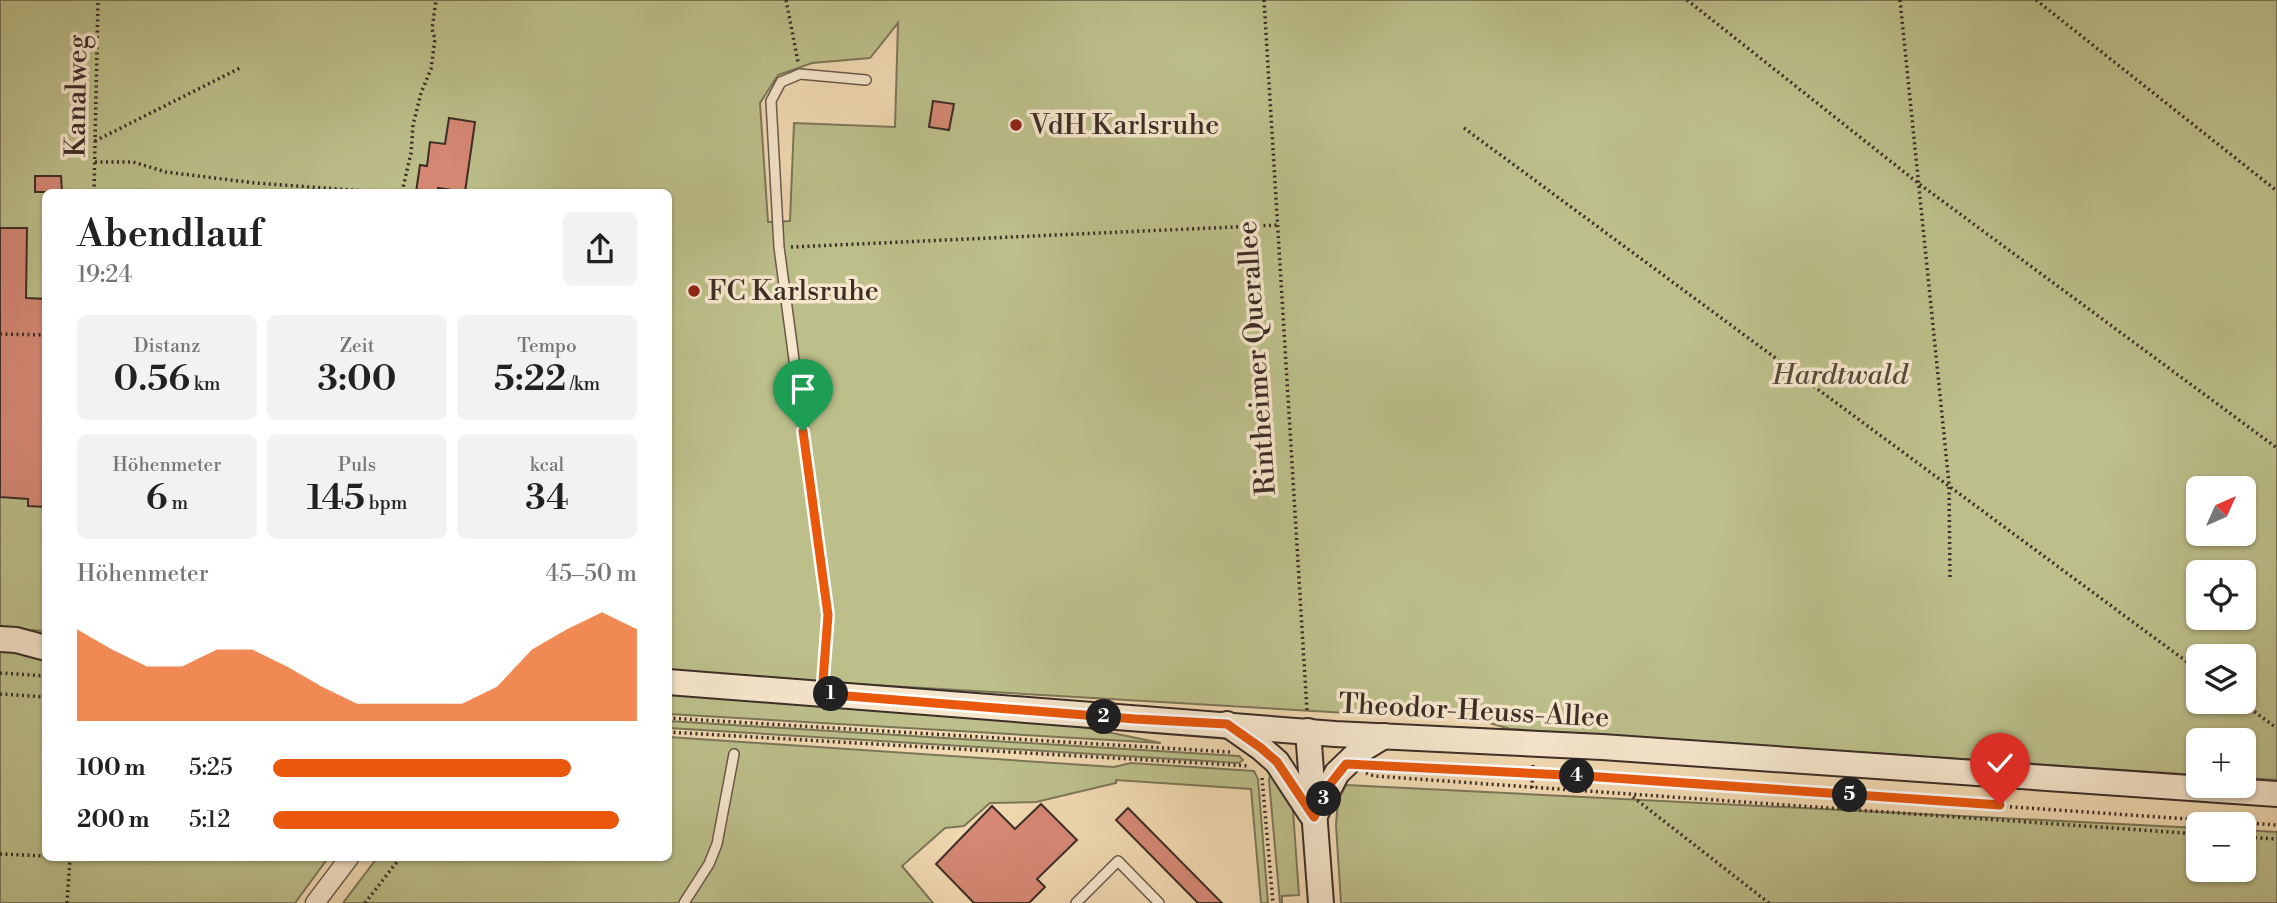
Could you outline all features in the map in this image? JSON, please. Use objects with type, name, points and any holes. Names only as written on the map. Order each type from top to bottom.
[{"type":"main road","points":[[8,640],[42,636]]},
{"type":"main road","points":[[8,640],[42,647]]},
{"type":"main road","name":"Theodor-Heuss-Allee","points":[[672,682],[1135,719],[1227,724],[1308,722],[1384,736],[1672,752],[2277,794]]},
{"type":"main road","points":[[1308,722],[1321,903]]},
{"type":"main road","points":[[1227,724],[1277,762],[1314,817]]},
{"type":"main road","points":[[1314,817],[1331,783],[1346,764],[1361,750],[1384,736]]},
{"type":"street","points":[[315,903],[347,861]]},
{"type":"lane","points":[[822,694],[828,615],[779,247],[771,101],[781,82],[800,74],[866,80]]},
{"type":"lane","points":[[684,903],[709,864],[717,844],[734,754]]},
{"type":"lane","points":[[1076,903],[1118,862],[1159,903]]},
{"type":"path","name":"Kanalweg","points":[[94,189],[98,0]]},
{"type":"path","points":[[403,189],[411,153],[413,125],[421,93],[431,69],[436,0]]},
{"type":"path","points":[[786,0],[800,74]]},
{"type":"path","name":"Rintheimer Querallee","points":[[1264,0],[1308,722]]},
{"type":"path","points":[[1687,0],[1918,183],[2277,448]]},
{"type":"path","points":[[1900,0],[1949,484],[1950,579]]},
{"type":"path","points":[[2036,0],[2277,191]]},
{"type":"path","points":[[95,141],[240,68]]},
{"type":"path","points":[[1464,128],[2186,661]]},
{"type":"path","points":[[94,162],[133,162],[166,172],[242,182],[339,189]]},
{"type":"path","points":[[779,247],[1278,225]]},
{"type":"path","points":[[0,334],[42,335]]},
{"type":"path","points":[[0,673],[42,676]]},
{"type":"path","points":[[0,694],[42,696]]},
{"type":"path","points":[[2256,712],[2277,726]]},
{"type":"path","points":[[672,718],[1239,753]]},
{"type":"path","points":[[672,732],[1239,767],[1261,765]]},
{"type":"path","points":[[1346,764],[1533,773],[2277,825]]},
{"type":"path","points":[[1532,788],[1534,765]]},
{"type":"path","points":[[1384,777],[2186,833]]},
{"type":"path","points":[[1262,778],[1273,903]]},
{"type":"path","points":[[1632,796],[1769,903]]},
{"type":"path","points":[[2256,838],[2277,839]]},
{"type":"path","points":[[0,853],[42,856]]},
{"type":"path","points":[[67,903],[70,861]]},
{"type":"path","points":[[365,903],[398,861]]},
{"type":"green space","name":"Hardtwald","points":[[0,0],[2277,0],[2277,780],[2256,779],[2256,728],[2186,728],[2186,774],[1510,729],[1461,717],[1461,711],[1412,708],[1382,715],[672,673],[672,189],[42,189],[42,631],[0,628]],"holes":[[[898,23],[895,127],[794,123],[790,221],[768,222],[760,103],[778,75],[812,63],[870,58]]]},
{"type":"green space","points":[[0,650],[42,653],[42,861],[326,861],[295,903],[0,903]]},
{"type":"green space","points":[[672,693],[1068,724],[1161,743],[672,714]]},
{"type":"green space","points":[[672,721],[1239,756],[1243,760],[1239,763],[672,728]]},
{"type":"green space","points":[[672,737],[1114,767],[1131,763],[1254,771],[1258,779],[1268,903],[1261,903],[1251,789],[1116,780],[1116,783],[1036,802],[990,803],[964,826],[945,828],[902,866],[933,903],[343,903],[375,861],[672,861]]},
{"type":"green space","points":[[1271,773],[1291,801],[1293,811],[1299,895],[1282,896],[1282,903],[1269,780]]},
{"type":"green space","points":[[1346,785],[2186,827],[2186,882],[2256,882],[2256,831],[2277,832],[2277,903],[1341,903],[1336,825],[1338,800]]},
{"type":"building","points":[[933,101],[954,104],[949,130],[929,127]]},
{"type":"building","points":[[449,118],[475,122],[465,189],[416,189],[420,165],[427,166],[430,142],[445,144]]},
{"type":"building","points":[[35,176],[61,176],[62,189],[42,189],[42,192],[35,192]]},
{"type":"building","points":[[0,228],[27,228],[26,298],[42,299],[42,507],[28,506],[28,499],[0,497]]},
{"type":"building","points":[[1041,804],[1077,840],[1037,879],[1045,887],[1029,903],[974,903],[936,864],[992,806],[1015,829]]},
{"type":"building","points":[[1128,808],[1222,903],[1198,903],[1116,820]]},
{"type":"place","name":"VdH Karlsruhe","points":[[1016,125]]},
{"type":"place","name":"FC Karlsruhe","points":[[694,291]]},
{"type":"route","points":[[803,431],[828,615],[822,694],[1227,724],[1269,754],[1283,768],[1314,817],[1331,783],[1346,764],[1585,776],[2000,805]]}]
